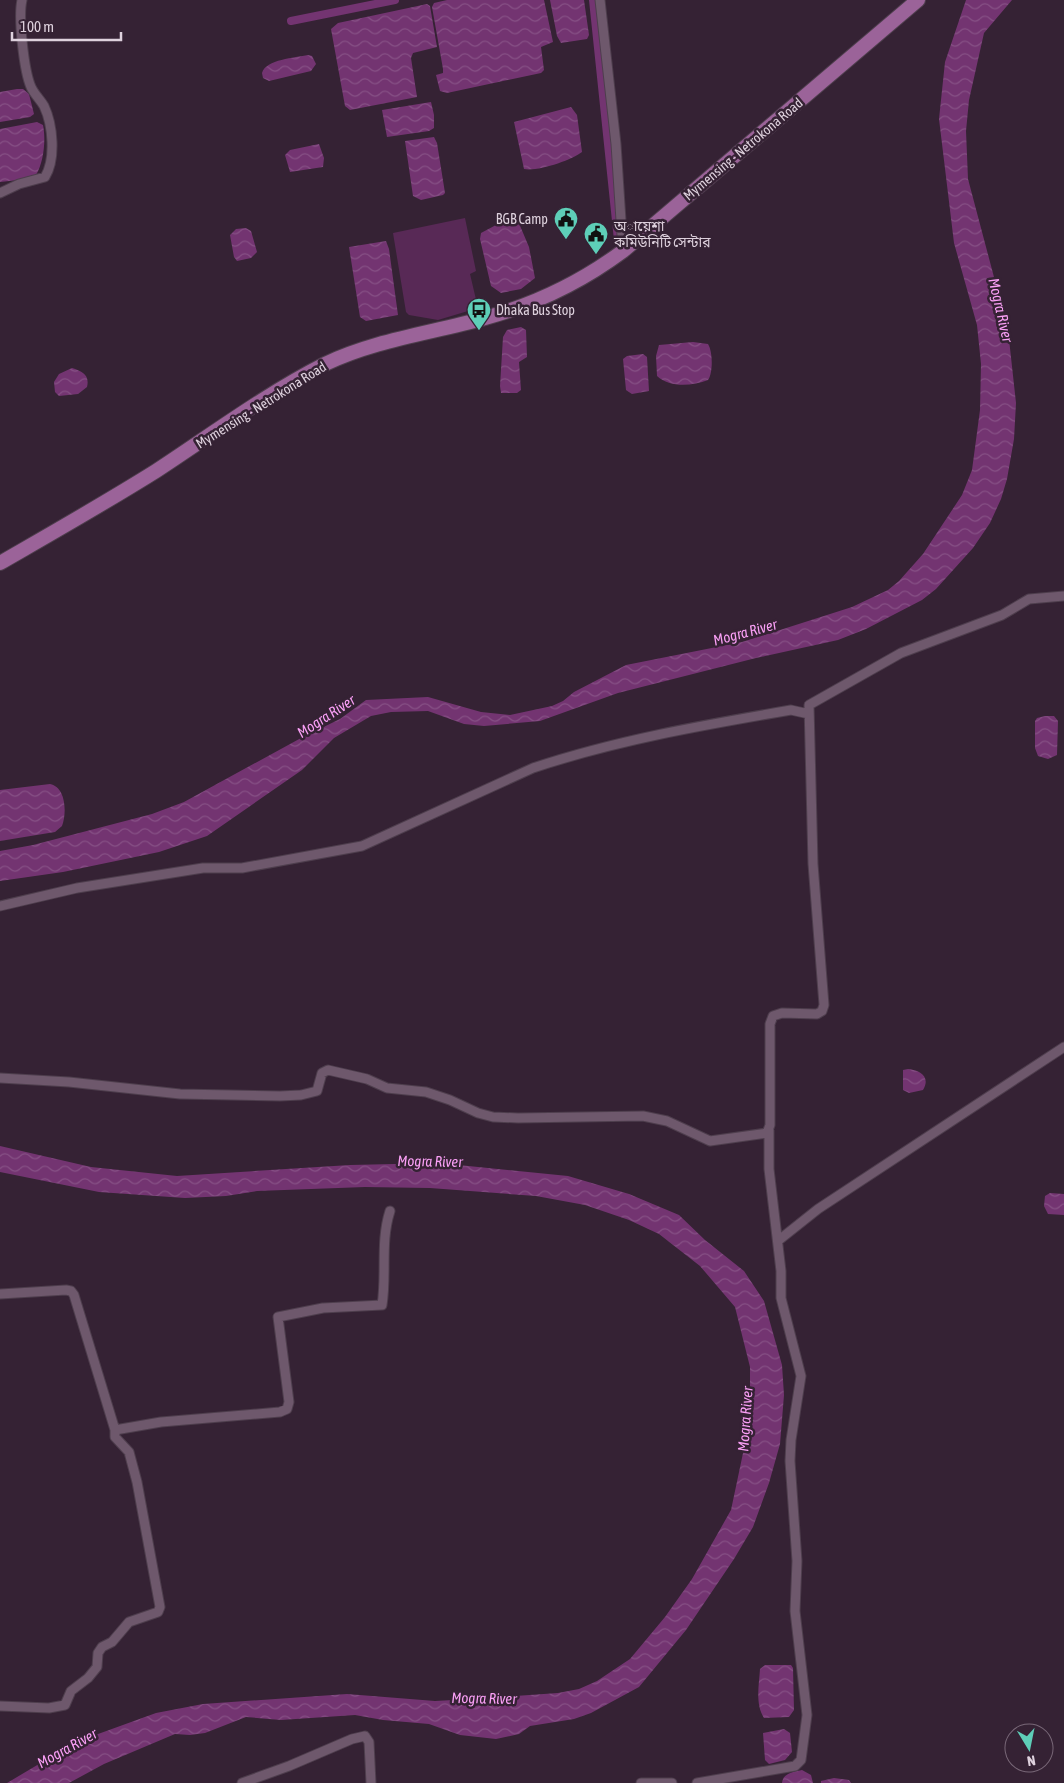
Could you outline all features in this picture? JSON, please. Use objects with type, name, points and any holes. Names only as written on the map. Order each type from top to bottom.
[{"type":"main road","name":"Mymensing - Netrokona Road","points":[[0,563],[142,480],[325,365],[372,347],[486,318],[561,290],[592,274],[623,251],[918,0]]},
{"type":"street","points":[[0,193],[19,184],[45,177],[49,169],[51,153],[48,117],[30,83],[20,13],[22,0]]},
{"type":"street","points":[[600,0],[616,144],[623,251]]},
{"type":"street","points":[[697,1783],[799,1764],[803,1753],[807,1715],[794,1611],[797,1561],[790,1461],[790,1440],[801,1376],[781,1298],[779,1240],[769,1169],[769,1130],[770,1024],[773,1016],[782,1013],[817,1014],[822,1011],[824,1005],[813,864],[812,737],[809,705],[815,700],[850,684],[902,653],[1002,615],[1029,600],[1064,596]]},
{"type":"street","points":[[0,906],[77,888],[202,868],[242,868],[362,846],[533,768],[555,760],[668,732],[791,710],[809,714]]},
{"type":"street","points":[[779,1240],[818,1209],[1064,1047]]},
{"type":"street","points":[[0,1078],[69,1082],[180,1094],[251,1093],[280,1096],[302,1095],[317,1091],[322,1073],[328,1070],[367,1079],[387,1088],[426,1092],[444,1097],[478,1113],[493,1116],[518,1118],[643,1116],[667,1120],[710,1141],[763,1135],[769,1130]]},
{"type":"street","points":[[115,1430],[161,1422],[280,1412],[287,1409],[288,1402],[278,1317],[323,1308],[382,1305],[384,1290],[384,1241],[390,1211]]},
{"type":"street","points":[[0,1294],[71,1291],[115,1430],[115,1437],[129,1452],[137,1482],[159,1610],[129,1622],[112,1642],[102,1646],[98,1653],[97,1667],[88,1678],[71,1691],[65,1705],[49,1708],[0,1706]]},
{"type":"street","points":[[242,1783],[289,1766],[352,1739],[365,1736],[369,1742],[371,1783]]},
{"type":"street","points":[[641,1783],[672,1783]]},
{"type":"shaded area","points":[[465,218],[476,271],[470,274],[478,308],[438,320],[409,315],[406,312],[393,233]]},
{"type":"water","points":[[447,0],[544,0],[553,42],[541,47],[544,70],[541,73],[447,93],[440,91],[436,75],[443,73],[443,69],[432,7],[434,3]]},
{"type":"water","points":[[550,0],[584,0],[589,35],[587,39],[561,43],[557,36]]},
{"type":"water","name":"Mogra River","points":[[966,0],[1012,0],[984,33],[969,100],[966,131],[968,179],[1008,330],[1016,403],[1014,439],[1007,479],[1001,499],[990,523],[973,548],[936,589],[922,600],[866,629],[838,640],[756,658],[618,693],[540,721],[484,726],[464,724],[428,711],[391,712],[371,716],[334,738],[302,770],[207,836],[159,852],[63,872],[0,881],[0,851],[33,845],[152,814],[184,802],[301,738],[340,719],[366,700],[428,697],[481,712],[510,715],[552,706],[563,701],[574,692],[626,665],[742,642],[852,607],[888,590],[899,581],[923,554],[962,495],[972,470],[980,410],[981,364],[977,325],[954,243],[939,119],[945,62]]},
{"type":"water","points":[[427,4],[430,6],[437,47],[413,53],[411,58],[417,97],[350,110],[345,106],[331,29],[338,23]]},
{"type":"water","points":[[308,55],[312,56],[316,64],[311,71],[269,81],[263,78],[262,73],[269,65],[282,60]]},
{"type":"water","points":[[23,89],[29,94],[34,114],[30,117],[0,122],[0,92]]},
{"type":"water","points":[[431,102],[434,128],[429,131],[387,137],[382,110]]},
{"type":"water","points":[[571,107],[577,115],[582,152],[554,165],[537,169],[524,169],[514,122]]},
{"type":"water","points":[[37,122],[43,125],[44,144],[43,157],[36,175],[28,179],[0,182],[0,129]]},
{"type":"water","points":[[434,137],[437,143],[445,193],[421,200],[413,196],[405,141]]},
{"type":"water","points":[[319,144],[324,158],[323,167],[290,172],[285,155],[290,150]]},
{"type":"water","points":[[518,221],[529,247],[535,278],[521,289],[501,293],[491,286],[480,239],[481,233],[496,225]]},
{"type":"water","points":[[246,228],[251,231],[257,252],[251,258],[237,261],[234,257],[230,235],[236,229]]},
{"type":"water","points":[[386,241],[389,249],[398,315],[366,321],[360,317],[349,247]]},
{"type":"water","points":[[521,327],[526,330],[527,357],[519,362],[521,390],[517,393],[501,393],[503,337],[507,330]]},
{"type":"water","points":[[693,342],[708,344],[710,348],[712,368],[708,380],[695,384],[681,385],[668,383],[657,376],[656,356],[659,345]]},
{"type":"water","points":[[643,354],[647,357],[649,391],[632,394],[626,390],[623,359],[627,356]]},
{"type":"water","points":[[72,368],[84,374],[88,383],[87,387],[78,394],[59,396],[55,392],[54,382],[59,374]]},
{"type":"water","points":[[1054,716],[1058,721],[1057,755],[1048,759],[1038,756],[1035,748],[1035,721],[1037,718]]},
{"type":"water","points":[[50,784],[59,790],[64,801],[64,821],[62,826],[55,832],[0,841],[0,790]]},
{"type":"water","points":[[908,1069],[923,1075],[926,1081],[923,1090],[909,1093],[903,1090],[903,1070]]},
{"type":"water","name":"Mogra River","points":[[0,1146],[91,1167],[177,1176],[350,1165],[439,1163],[568,1176],[629,1194],[679,1215],[705,1240],[744,1271],[764,1301],[782,1365],[784,1395],[780,1444],[769,1483],[753,1527],[734,1559],[686,1630],[639,1687],[591,1713],[574,1719],[530,1726],[519,1734],[496,1739],[460,1735],[429,1724],[383,1720],[355,1715],[281,1720],[246,1717],[205,1733],[175,1734],[104,1764],[69,1783],[7,1783],[76,1742],[156,1713],[203,1704],[347,1694],[435,1701],[471,1699],[558,1693],[579,1689],[597,1681],[630,1659],[665,1617],[692,1579],[731,1510],[750,1420],[750,1367],[735,1307],[700,1266],[659,1234],[629,1220],[585,1205],[536,1196],[430,1188],[365,1187],[257,1191],[226,1196],[185,1198],[99,1192],[0,1172]]},
{"type":"water","points":[[1050,1193],[1064,1194],[1064,1215],[1048,1214],[1044,1206],[1045,1196]]},
{"type":"water","points":[[765,1665],[791,1665],[793,1668],[794,1710],[789,1717],[764,1718],[761,1713],[758,1694],[760,1669]]},
{"type":"water","points":[[784,1729],[790,1733],[792,1752],[785,1760],[769,1764],[765,1760],[763,1733]]},
{"type":"water","points":[[802,1770],[811,1775],[813,1783],[782,1783],[786,1775]]},
{"type":"water","points":[[834,1778],[849,1780],[851,1783],[821,1783],[821,1781]]},
{"type":"waterway","points":[[291,21],[395,0]]},
{"type":"waterway","points":[[593,0],[618,240]]},
{"type":"place","name":"BGB Camp","points":[[566,240]]},
{"type":"place","name":"অায়েশা কমিউনিটি সেন্টার","points":[[596,255]]},
{"type":"place","name":"Dhaka Bus Stop","points":[[479,331]]}]
